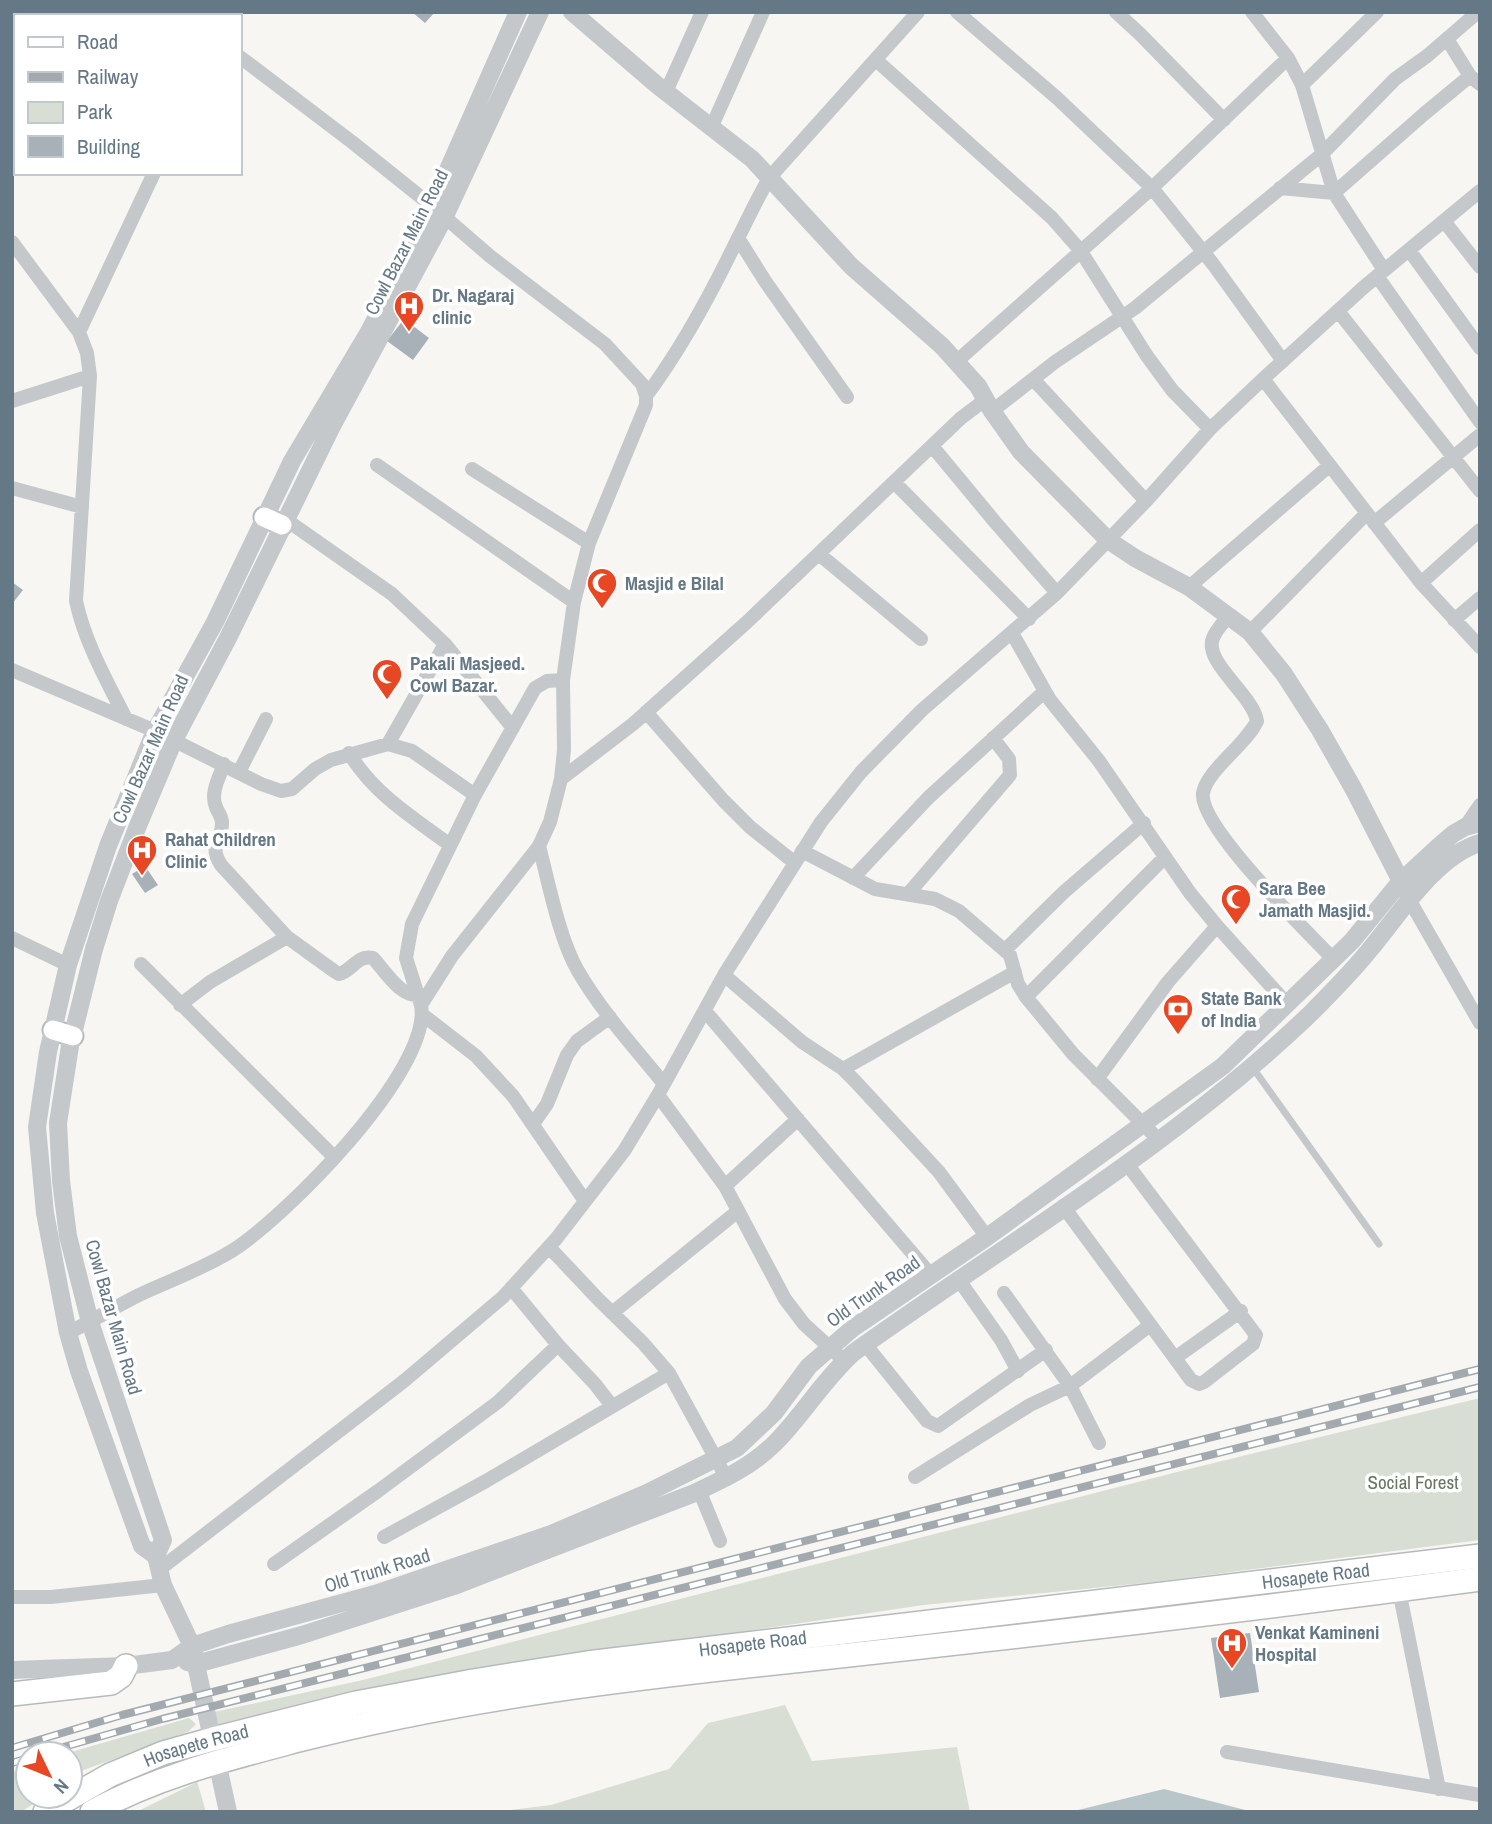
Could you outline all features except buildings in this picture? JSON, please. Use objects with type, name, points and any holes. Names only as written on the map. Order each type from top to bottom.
[{"type":"highway","name":"Hosapete Road","points":[[92,1812],[215,1750],[356,1703],[473,1681],[587,1662],[1480,1556]]},
{"type":"highway","name":"Hosapete Road","points":[[45,1812],[110,1775],[163,1753],[215,1750],[337,1731],[470,1702],[589,1683],[1480,1579]]},
{"type":"highway","points":[[12,1694],[117,1681],[126,1666]]},
{"type":"street","points":[[228,1812],[198,1650],[160,1570],[142,1546],[68,1334],[45,1213],[38,1140],[37,1127],[46,1064],[63,1033],[68,965],[108,846],[155,731],[215,622],[277,521],[292,461],[438,212],[518,12]]},
{"type":"street","name":"Cowl Bazar Main Road","points":[[438,212],[540,12]]},
{"type":"street","points":[[572,12],[666,92],[752,159],[851,265],[942,346],[978,386],[988,406],[1021,452],[1108,540],[1189,587],[1250,632],[1284,674],[1320,730],[1353,788],[1410,901],[1480,1023]]},
{"type":"street","points":[[666,92],[702,12]]},
{"type":"street","points":[[712,126],[763,12]]},
{"type":"street","points":[[421,1005],[452,956],[539,846],[550,822],[561,779],[564,750],[562,680],[573,602],[589,542],[642,416],[646,396],[684,341],[755,201],[770,177],[918,12]]},
{"type":"street","points":[[957,12],[1057,98],[1152,188],[1283,361]]},
{"type":"street","points":[[1116,12],[1224,120]]},
{"type":"street","points":[[1252,12],[1289,58],[1301,85],[1334,194],[1381,273],[1480,422]]},
{"type":"street","points":[[1301,85],[1377,12]]},
{"type":"street","points":[[561,779],[646,712],[819,554],[961,418],[988,406],[1034,379],[1122,317],[1321,155],[1395,79],[1478,12]]},
{"type":"street","points":[[1279,188],[1334,194],[1423,114],[1475,80],[1447,39]]},
{"type":"street","points":[[956,362],[1152,188],[1289,58]]},
{"type":"street","points":[[242,59],[605,344],[642,384],[646,396]]},
{"type":"street","points":[[876,60],[1052,218],[1080,250],[1172,390],[1210,429]]},
{"type":"street","points":[[79,332],[153,175]]},
{"type":"street","points":[[12,1597],[51,1597],[160,1570],[404,1381],[510,1289],[549,1247],[624,1151],[724,975],[821,822],[861,772],[922,710],[1057,593],[1146,501],[1210,429],[1263,379],[1381,273],[1480,191]]},
{"type":"street","points":[[1444,220],[1480,267]]},
{"type":"street","points":[[738,239],[846,397]]},
{"type":"street","points":[[14,248],[79,332],[86,353],[90,376],[76,601],[91,647],[126,719]]},
{"type":"street","points":[[1409,250],[1480,348]]},
{"type":"street","points":[[1338,311],[1480,491]]},
{"type":"street","points":[[12,401],[90,376]]},
{"type":"street","points":[[1034,379],[1146,501]]},
{"type":"street","points":[[1263,379],[1422,583],[1480,647]]},
{"type":"street","points":[[1250,632],[1370,518],[1480,435]]},
{"type":"street","points":[[932,446],[1057,593]]},
{"type":"street","points":[[377,466],[573,602]]},
{"type":"street","points":[[1189,587],[1329,466]]},
{"type":"street","points":[[472,469],[589,542]]},
{"type":"street","points":[[894,482],[1029,619]]},
{"type":"street","points":[[12,488],[82,507]]},
{"type":"street","points":[[277,521],[392,594],[445,644],[513,728]]},
{"type":"street","name":"Cowl Bazar Main Road","points":[[160,1570],[163,1540],[90,1322],[68,1236],[61,1181],[58,1123],[63,1033],[109,901],[174,740],[228,638],[277,521]]},
{"type":"street","points":[[1422,583],[1480,530]]},
{"type":"street","points":[[819,554],[921,639]]},
{"type":"street","points":[[1454,620],[1480,598]]},
{"type":"street","points":[[1229,615],[1213,637],[1211,646],[1214,656],[1252,707],[1257,720],[1246,739],[1208,780],[1203,794],[1205,806],[1214,825],[1248,868],[1333,959]]},
{"type":"street","points":[[1012,633],[1045,691],[1165,857],[1217,926],[1288,1005]]},
{"type":"street","points":[[388,744],[445,644]]},
{"type":"street","points":[[12,670],[155,731],[281,791],[292,789],[315,769],[331,760],[388,744],[412,751],[475,796]]},
{"type":"street","points":[[68,1334],[135,1297],[232,1251],[277,1214],[334,1157],[383,1100],[417,1041],[421,1005],[407,958],[412,924],[475,796],[535,688],[547,681],[562,680]]},
{"type":"street","points":[[853,878],[928,799],[1045,691]]},
{"type":"street","points":[[646,712],[750,827],[798,857],[875,889],[936,899],[959,911],[1010,955],[1018,984],[1026,998],[1073,1054],[1159,1140]]},
{"type":"street","points":[[239,772],[267,719]]},
{"type":"street","points":[[908,894],[1010,775],[1009,759],[993,738]]},
{"type":"street","points":[[349,754],[375,788],[450,845]]},
{"type":"street","points":[[224,764],[214,794],[215,806],[222,819],[222,827],[214,847],[215,856],[221,865],[287,937],[339,974],[344,973],[361,958],[373,958],[404,991],[476,1056],[513,1096],[585,1201]]},
{"type":"street","points":[[1472,825],[1480,805]]},
{"type":"street","points":[[1005,950],[1143,823]]},
{"type":"street","name":"Old Trunk Road","points":[[198,1650],[551,1534],[647,1493],[737,1448],[757,1432],[809,1366],[830,1347],[1223,1066],[1333,959],[1401,881],[1446,840],[1472,825]]},
{"type":"street","name":"Old Trunk Road","points":[[198,1650],[302,1635],[444,1589],[727,1479],[757,1458],[784,1434],[827,1379],[865,1344],[1127,1164],[1210,1102],[1332,992],[1435,873],[1461,850],[1480,843]]},
{"type":"street","points":[[539,846],[562,929],[577,969],[725,1186],[785,1299],[804,1324],[844,1361]]},
{"type":"street","points":[[1026,998],[1165,857]]},
{"type":"street","points":[[1097,1079],[1168,982],[1217,926]]},
{"type":"street","points":[[180,1004],[210,982],[287,937]]},
{"type":"street","points":[[12,938],[68,965]]},
{"type":"street","points":[[141,964],[334,1157]]},
{"type":"street","points":[[843,1069],[1014,972]]},
{"type":"street","points":[[724,975],[802,1042],[843,1069],[939,1171],[987,1237]]},
{"type":"street","points":[[705,1012],[931,1275]]},
{"type":"street","points":[[533,1124],[547,1104],[559,1068],[576,1041],[610,1017]]},
{"type":"street","points":[[725,1186],[799,1119]]},
{"type":"street","points":[[1063,1206],[1191,1380],[1199,1384],[1204,1382],[1255,1340],[1256,1335],[1241,1311],[1127,1164]]},
{"type":"street","points":[[612,1313],[738,1211]]},
{"type":"street","points":[[549,1247],[669,1373],[727,1479]]},
{"type":"street","points":[[959,1279],[1001,1340],[1018,1371]]},
{"type":"street","points":[[510,1289],[612,1406]]},
{"type":"street","points":[[1004,1293],[1070,1386],[1099,1443]]},
{"type":"street","points":[[1175,1358],[1241,1311]]},
{"type":"street","points":[[915,1477],[1030,1405],[1070,1386],[1149,1326]]},
{"type":"street","points":[[865,1344],[933,1425],[943,1424],[1046,1350]]},
{"type":"street","points":[[274,1564],[498,1402],[558,1345]]},
{"type":"street","points":[[384,1537],[669,1373]]},
{"type":"street","points":[[699,1490],[720,1541]]},
{"type":"street","points":[[1399,1590],[1439,1789]]},
{"type":"street","points":[[12,1670],[126,1666],[172,1660],[198,1650]]},
{"type":"street","points":[[1227,1752],[1480,1796]]},
{"type":"lane","points":[[1252,1066],[1378,1244]]},
{"type":"green space","name":"Social Forest","points":[[1480,1398],[1480,1540],[1154,1582],[924,1605],[411,1680],[220,1730],[214,1712],[363,1680],[1177,1472]]},
{"type":"green space","points":[[785,1705],[812,1761],[957,1747],[970,1812],[493,1812],[551,1805],[669,1769],[708,1723]]},
{"type":"green space","points":[[189,1718],[196,1724],[188,1732],[84,1770],[84,1748]]},
{"type":"green space","points":[[12,1772],[14,1810],[24,1810],[21,1812],[12,1812]]},
{"type":"green space","points":[[197,1782],[206,1812],[136,1812]]},
{"type":"shaded area","points":[[1164,1789],[1253,1812],[1073,1812],[1074,1811]]},
{"type":"railway","points":[[12,1748],[122,1715],[1480,1369]]},
{"type":"railway","points":[[84,1741],[162,1719],[1480,1387]]},
{"type":"place","name":"Dr. Nagaraj clinic","points":[[409,333]]},
{"type":"place","name":"Masjid e Bilal","points":[[602,610]]},
{"type":"place","name":"Pakali Masjeed. Cowl Bazar.","points":[[387,701]]},
{"type":"place","name":"Rahat Children Clinic","points":[[142,877]]},
{"type":"place","name":"Sara Bee Jamath Masjid.","points":[[1236,926]]},
{"type":"place","name":"State Bank of India","points":[[1178,1036]]},
{"type":"place","name":"Venkat Kamineni Hospital","points":[[1232,1670]]}]
